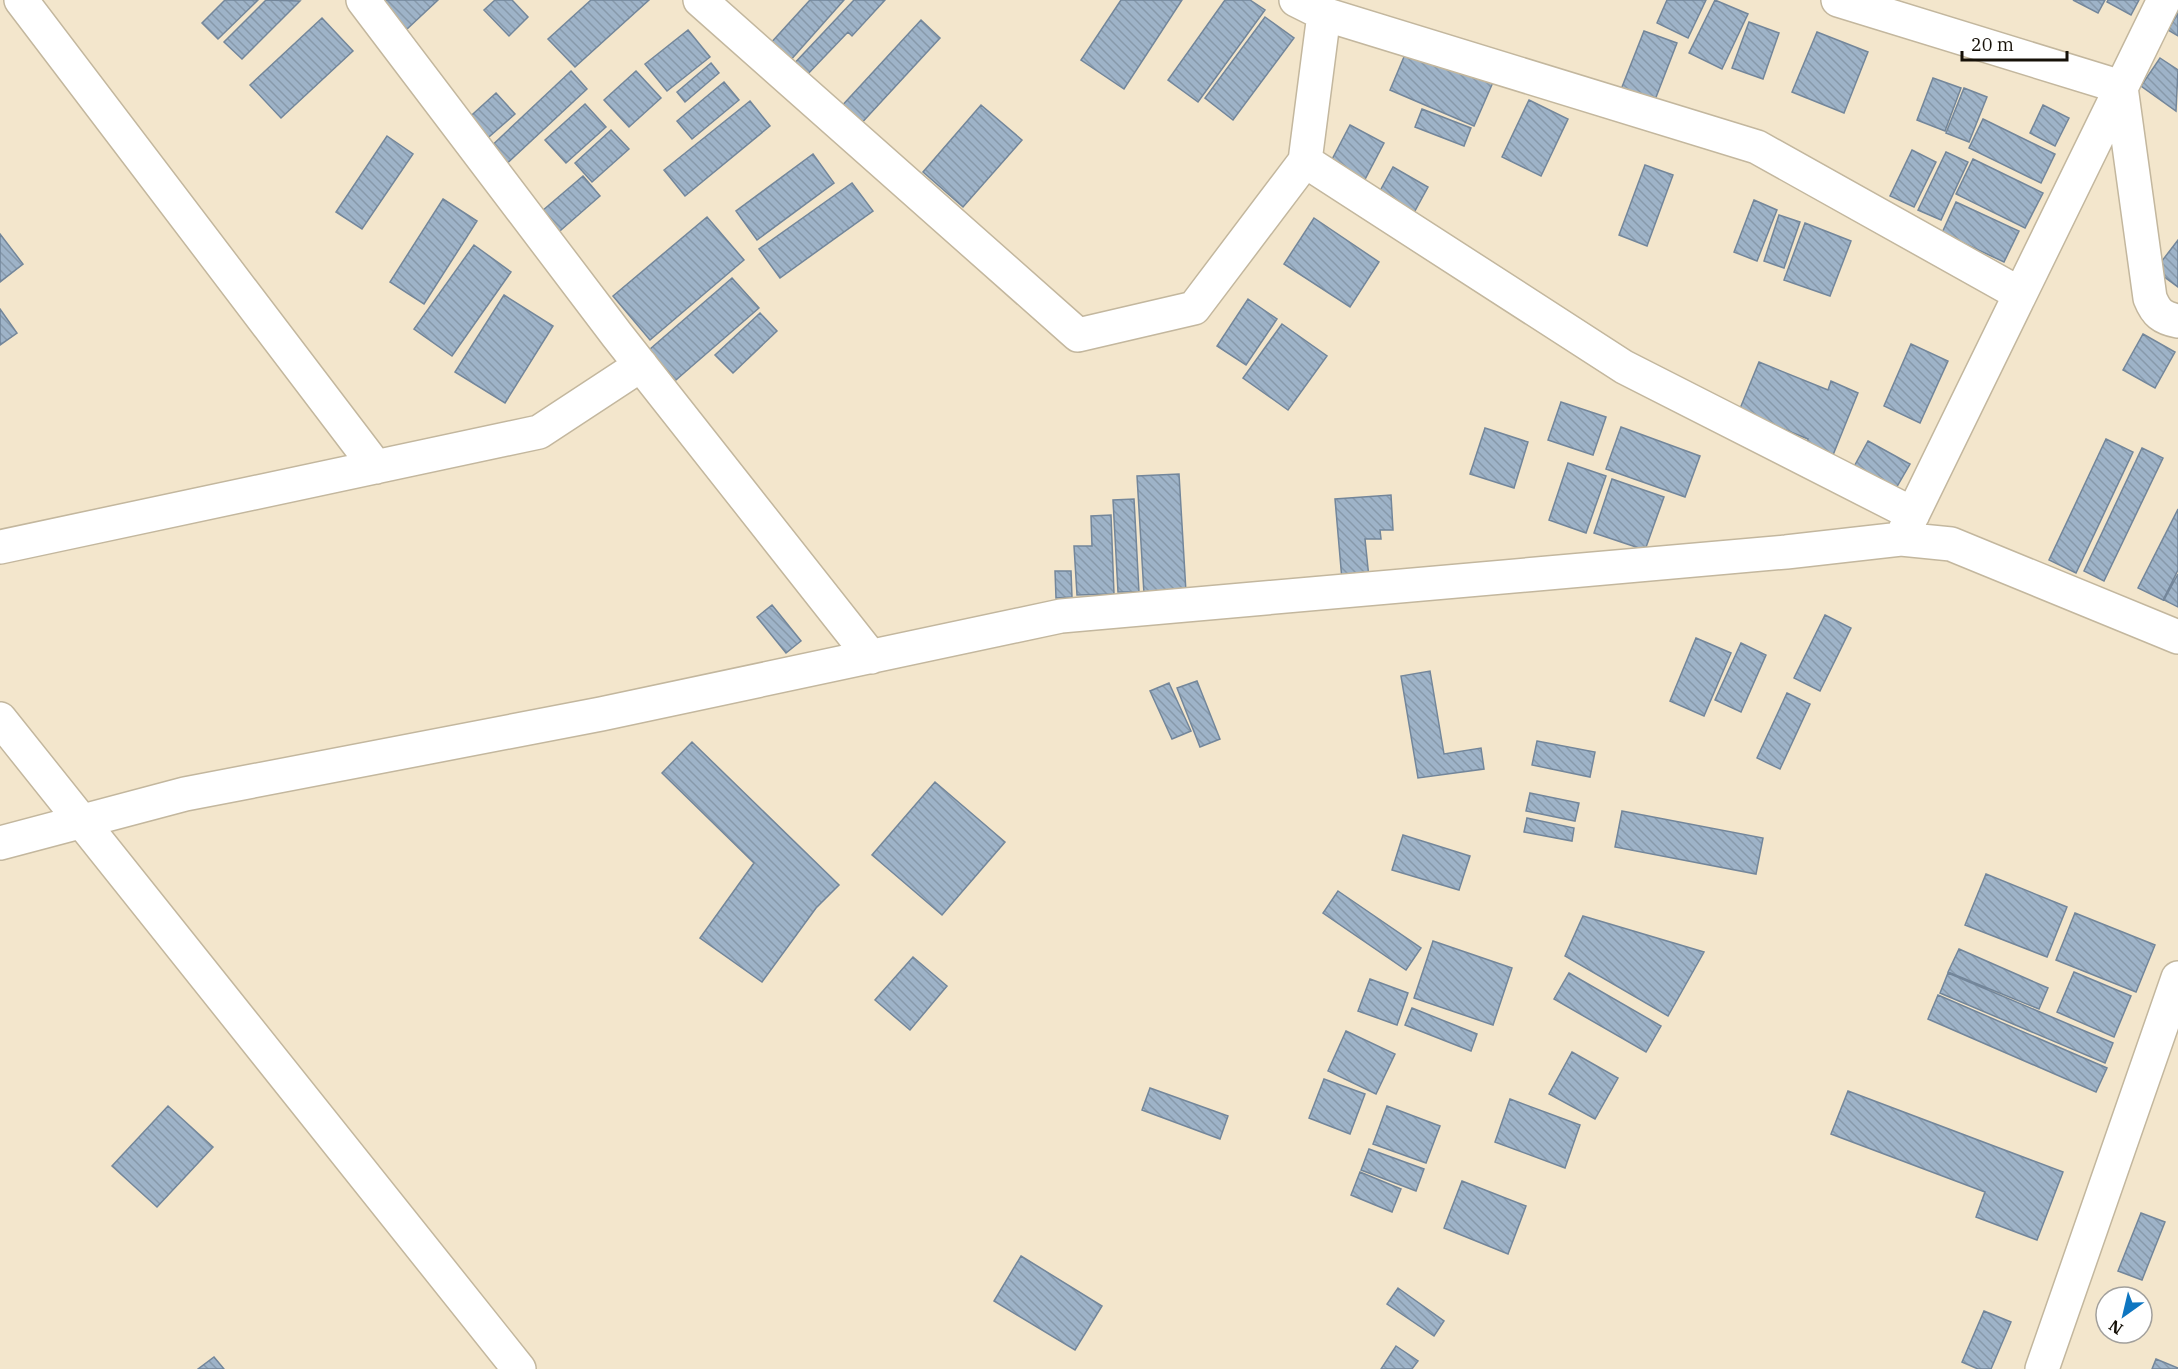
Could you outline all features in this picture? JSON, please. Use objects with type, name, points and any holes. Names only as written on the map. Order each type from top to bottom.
[{"type":"street","points":[[21,0],[376,467]]},
{"type":"street","points":[[363,0],[641,365],[871,657]]},
{"type":"street","points":[[700,0],[1078,335],[1194,308],[1305,161],[1310,7],[1757,147],[2020,294]]},
{"type":"street","points":[[1838,0],[2121,87]]},
{"type":"street","points":[[1907,526],[2164,0]]},
{"type":"street","points":[[2121,87],[2150,298],[2155,311],[2164,319],[2178,321]]},
{"type":"street","points":[[1305,161],[1624,367],[1907,526],[2178,637]]},
{"type":"street","points":[[0,547],[539,432],[641,365]]},
{"type":"street","points":[[0,843],[185,794],[601,714],[1061,616],[1786,552],[1907,526]]},
{"type":"street","points":[[0,719],[519,1369]]},
{"type":"street","points":[[2042,1369],[2178,978]]},
{"type":"building","points":[[225,0],[258,0],[218,39],[202,23]]},
{"type":"building","points":[[266,0],[300,1],[242,59],[224,42]]},
{"type":"building","points":[[385,0],[438,0],[406,30],[381,4]]},
{"type":"building","points":[[495,0],[512,0],[528,17],[509,36],[484,10]]},
{"type":"building","points":[[591,0],[649,0],[575,67],[548,39]]},
{"type":"building","points":[[810,0],[844,0],[789,62],[769,45]]},
{"type":"building","points":[[854,0],[885,0],[852,36],[848,32],[804,78],[791,67]]},
{"type":"building","points":[[1121,0],[1182,0],[1124,89],[1081,60]]},
{"type":"building","points":[[1225,0],[1250,0],[1265,10],[1198,102],[1168,80]]},
{"type":"building","points":[[1667,0],[1706,0],[1688,38],[1657,23]]},
{"type":"building","points":[[1715,0],[1748,14],[1722,69],[1689,53]]},
{"type":"building","points":[[2073,0],[2105,0],[2098,13]]},
{"type":"building","points":[[2108,0],[2139,0],[2131,15],[2107,2]]},
{"type":"building","points":[[2178,13],[2178,36],[2168,30]]},
{"type":"building","points":[[1265,17],[1294,38],[1233,120],[1205,98]]},
{"type":"building","points":[[322,18],[353,51],[281,118],[250,85]]},
{"type":"building","points":[[921,20],[940,38],[858,127],[839,109]]},
{"type":"building","points":[[1749,22],[1779,33],[1763,79],[1732,68]]},
{"type":"building","points":[[688,30],[710,57],[667,91],[645,64]]},
{"type":"building","points":[[1644,31],[1677,43],[1653,105],[1620,92]]},
{"type":"building","points":[[1817,32],[1868,52],[1844,113],[1792,92]]},
{"type":"building","points":[[1409,45],[1494,80],[1474,126],[1390,90]]},
{"type":"building","points":[[2160,58],[2178,70],[2176,111],[2141,86]]},
{"type":"building","points":[[711,63],[719,73],[685,102],[677,92]]},
{"type":"building","points":[[571,71],[587,89],[501,169],[485,152]]},
{"type":"building","points":[[636,71],[661,98],[629,127],[604,100]]},
{"type":"building","points":[[1933,78],[1961,88],[1945,131],[1917,120]]},
{"type":"building","points":[[724,82],[739,100],[692,139],[677,121]]},
{"type":"building","points":[[1964,88],[1987,97],[1969,142],[1946,133]]},
{"type":"building","points":[[496,93],[515,114],[482,143],[463,123]]},
{"type":"building","points":[[1529,100],[1568,119],[1541,176],[1502,157]]},
{"type":"building","points":[[750,101],[770,126],[685,196],[664,170]]},
{"type":"building","points":[[585,104],[606,127],[566,163],[545,140]]},
{"type":"building","points":[[981,105],[1022,140],[963,207],[923,172]]},
{"type":"building","points":[[2043,105],[2069,118],[2055,146],[2030,133]]},
{"type":"building","points":[[1422,109],[1471,128],[1464,146],[1415,127]]},
{"type":"building","points":[[1983,119],[2055,154],[2041,183],[1969,148]]},
{"type":"building","points":[[1350,125],[1384,143],[1361,187],[1327,169]]},
{"type":"building","points":[[611,130],[629,149],[592,182],[575,163]]},
{"type":"building","points":[[387,136],[413,154],[362,229],[336,212]]},
{"type":"building","points":[[1912,150],[1936,162],[1914,207],[1890,196]]},
{"type":"building","points":[[1946,152],[1968,162],[1941,220],[1918,210]]},
{"type":"building","points":[[813,154],[834,183],[757,240],[736,211]]},
{"type":"building","points":[[1973,159],[2043,193],[2025,228],[1956,194]]},
{"type":"building","points":[[1645,165],[1673,175],[1647,246],[1619,235]]},
{"type":"building","points":[[1393,167],[1428,187],[1410,220],[1375,200]]},
{"type":"building","points":[[583,176],[600,196],[553,237],[535,217]]},
{"type":"building","points":[[852,183],[873,211],[780,278],[759,249]]},
{"type":"building","points":[[443,199],[477,221],[424,304],[390,282]]},
{"type":"building","points":[[1754,200],[1777,210],[1757,261],[1734,252]]},
{"type":"building","points":[[1956,202],[2019,231],[2004,262],[1942,233]]},
{"type":"building","points":[[1779,215],[1800,222],[1784,268],[1764,261]]},
{"type":"building","points":[[707,217],[744,260],[650,340],[613,296]]},
{"type":"building","points":[[1314,218],[1379,262],[1350,307],[1284,264]]},
{"type":"building","points":[[1805,223],[1851,241],[1830,296],[1784,280]]},
{"type":"building","points":[[0,234],[23,264],[0,282]]},
{"type":"building","points":[[2178,240],[2178,287],[2155,270]]},
{"type":"building","points":[[474,245],[511,272],[452,356],[414,329]]},
{"type":"building","points":[[732,278],[759,308],[669,386],[642,356]]},
{"type":"building","points":[[504,295],[553,326],[505,403],[455,372]]},
{"type":"building","points":[[1248,299],[1277,319],[1246,365],[1217,346]]},
{"type":"building","points":[[0,309],[17,333],[0,345]]},
{"type":"building","points":[[760,313],[777,331],[733,373],[715,355]]},
{"type":"building","points":[[1282,324],[1327,356],[1288,410],[1243,378]]},
{"type":"building","points":[[2143,334],[2175,352],[2155,388],[2123,370]]},
{"type":"building","points":[[1911,344],[1948,361],[1920,423],[1884,406]]},
{"type":"building","points":[[1759,362],[1828,390],[1831,381],[1858,393],[1831,460],[1804,449],[1808,439],[1739,411]]},
{"type":"building","points":[[1561,402],[1606,417],[1593,455],[1548,440]]},
{"type":"building","points":[[1621,427],[1700,456],[1685,497],[1606,469]]},
{"type":"building","points":[[1485,428],[1528,442],[1514,488],[1470,474]]},
{"type":"building","points":[[2106,439],[2133,452],[2076,573],[2049,560]]},
{"type":"building","points":[[1868,441],[1910,464],[1891,497],[1850,474]]},
{"type":"building","points":[[2142,448],[2163,458],[2104,581],[2084,571]]},
{"type":"building","points":[[1568,463],[1606,476],[1586,533],[1549,520]]},
{"type":"building","points":[[1179,474],[1186,592],[1144,594],[1137,476]]},
{"type":"building","points":[[1612,479],[1664,497],[1645,550],[1594,533]]},
{"type":"building","points":[[1391,495],[1393,530],[1380,530],[1381,539],[1365,539],[1369,578],[1342,580],[1335,499]]},
{"type":"building","points":[[1134,499],[1139,592],[1118,592],[1113,500]]},
{"type":"building","points":[[2178,509],[2178,570],[2163,600],[2138,588]]},
{"type":"building","points":[[1111,515],[1114,594],[1077,595],[1074,546],[1092,546],[1091,516]]},
{"type":"building","points":[[1055,571],[1071,571],[1072,597],[1056,598]]},
{"type":"building","points":[[2178,574],[2178,607],[2164,600]]},
{"type":"building","points":[[772,605],[801,641],[786,653],[757,617]]},
{"type":"building","points":[[1825,615],[1851,628],[1820,691],[1794,678]]},
{"type":"building","points":[[1696,638],[1731,653],[1704,716],[1670,701]]},
{"type":"building","points":[[1741,643],[1766,655],[1741,712],[1715,700]]},
{"type":"building","points":[[1430,671],[1444,754],[1481,748],[1484,769],[1418,778],[1401,676]]},
{"type":"building","points":[[1197,681],[1220,739],[1200,747],[1177,688]]},
{"type":"building","points":[[1169,683],[1191,731],[1172,739],[1150,691]]},
{"type":"building","points":[[1787,693],[1810,704],[1780,769],[1757,758]]},
{"type":"building","points":[[1537,741],[1595,752],[1590,777],[1532,765]]},
{"type":"building","points":[[692,742],[839,885],[816,908],[762,982],[700,938],[754,863],[662,773]]},
{"type":"building","points":[[935,782],[1005,842],[942,915],[872,855]]},
{"type":"building","points":[[1530,793],[1579,803],[1575,821],[1526,811]]},
{"type":"building","points":[[1622,811],[1763,838],[1756,874],[1615,847]]},
{"type":"building","points":[[1527,818],[1574,828],[1572,841],[1524,832]]},
{"type":"building","points":[[1403,835],[1470,856],[1459,890],[1392,870]]},
{"type":"building","points":[[1986,874],[2067,907],[2047,957],[1965,925]]},
{"type":"building","points":[[1338,891],[1421,948],[1406,970],[1323,913]]},
{"type":"building","points":[[2075,913],[2155,945],[2136,992],[2056,960]]},
{"type":"building","points":[[1583,916],[1704,952],[1668,1016],[1565,956]]},
{"type":"building","points":[[1433,941],[1512,968],[1493,1025],[1414,998]]},
{"type":"building","points":[[1959,949],[2048,988],[2039,1009],[1948,972]]},
{"type":"building","points":[[913,957],[947,986],[910,1030],[875,1000]]},
{"type":"building","points":[[2074,972],[2131,996],[2114,1037],[2057,1012]]},
{"type":"building","points":[[1569,973],[1661,1026],[1646,1052],[1554,999]]},
{"type":"building","points":[[1948,973],[2113,1043],[2105,1063],[1940,993]]},
{"type":"building","points":[[1370,979],[1408,993],[1397,1025],[1358,1011]]},
{"type":"building","points":[[1938,995],[2107,1068],[2096,1092],[1928,1019]]},
{"type":"building","points":[[1412,1008],[1477,1034],[1471,1051],[1405,1025]]},
{"type":"building","points":[[1346,1031],[1395,1054],[1376,1094],[1328,1071]]},
{"type":"building","points":[[1572,1052],[1618,1078],[1595,1119],[1549,1094]]},
{"type":"building","points":[[1324,1079],[1365,1094],[1350,1134],[1309,1118]]},
{"type":"building","points":[[1150,1088],[1228,1116],[1220,1139],[1142,1110]]},
{"type":"building","points":[[1848,1091],[2063,1172],[2037,1240],[1976,1217],[1985,1192],[1831,1134]]},
{"type":"building","points":[[1510,1099],[1580,1125],[1565,1168],[1495,1142]]},
{"type":"building","points":[[168,1106],[213,1147],[157,1207],[112,1166]]},
{"type":"building","points":[[1387,1106],[1440,1126],[1426,1163],[1373,1144]]},
{"type":"building","points":[[1369,1149],[1424,1169],[1416,1191],[1361,1170]]},
{"type":"building","points":[[1360,1172],[1401,1189],[1392,1212],[1351,1195]]},
{"type":"building","points":[[1462,1181],[1526,1206],[1508,1254],[1444,1228]]},
{"type":"building","points":[[2141,1213],[2165,1222],[2142,1280],[2118,1271]]},
{"type":"building","points":[[1021,1256],[1102,1306],[1075,1350],[994,1301]]},
{"type":"building","points":[[1398,1288],[1444,1321],[1434,1336],[1387,1304]]},
{"type":"building","points":[[1984,1311],[2011,1322],[1991,1369],[1978,1369],[1962,1362]]},
{"type":"building","points":[[1396,1346],[1418,1361],[1412,1369],[1381,1369]]},
{"type":"building","points":[[214,1357],[224,1369],[198,1369]]},
{"type":"building","points":[[2156,1359],[2178,1368],[2178,1369],[2152,1369]]}]
